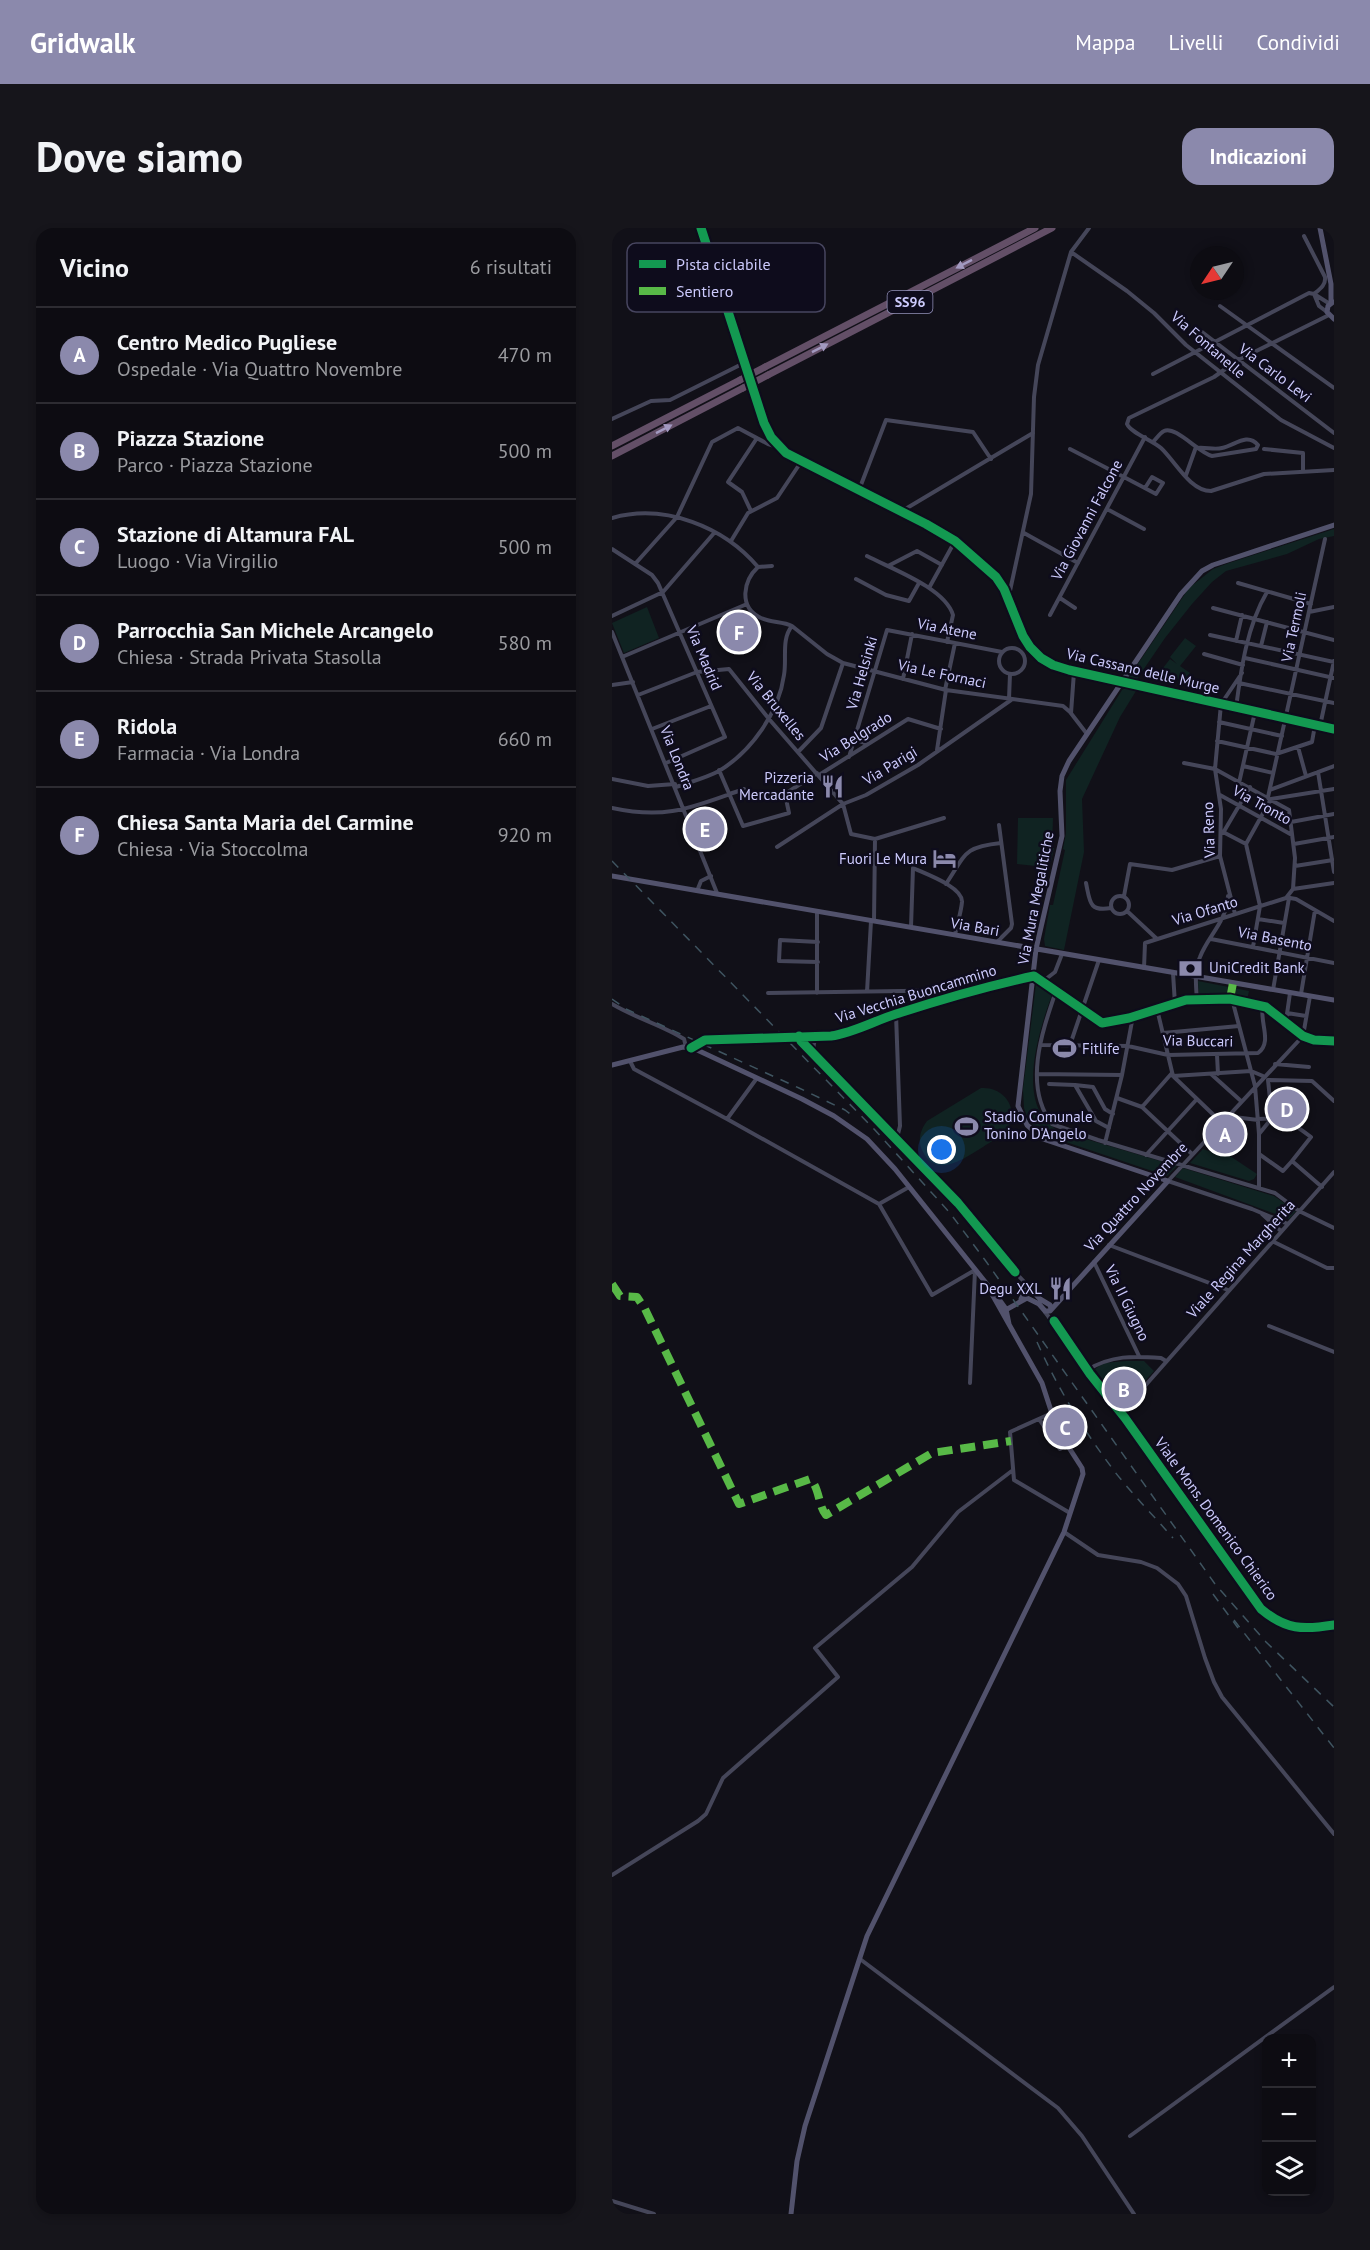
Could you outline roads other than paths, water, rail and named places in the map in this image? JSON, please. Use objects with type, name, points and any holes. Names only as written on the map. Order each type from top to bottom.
[{"type":"highway","name":"SS96","points":[[612,456],[742,384],[765,367],[1035,228]]},
{"type":"highway","name":"SS96","points":[[612,446],[742,384],[768,375],[1052,228]]},
{"type":"main road","points":[[701,228],[706,243]]},
{"type":"main road","points":[[1320,228],[1333,287],[1330,315]]},
{"type":"main road","points":[[729,312],[764,423],[778,447]]},
{"type":"main road","name":"Via Cassano delle Murge","points":[[778,447],[801,462],[955,541],[988,569],[1000,583],[1028,643],[1041,658],[1074,672],[1123,682]]},
{"type":"main road","name":"Via Mura Megalitiche","points":[[1168,1181],[1043,1138],[1026,1125],[1020,1113],[1018,1099],[1036,950],[1062,836],[1060,791],[1062,776],[1069,761],[1181,594],[1202,571],[1213,565],[1334,525]]},
{"type":"main road","name":"Via Bari","points":[[612,876],[1334,1000]]},
{"type":"main road","points":[[612,1065],[688,1048],[757,1078],[834,1116],[867,1139],[910,1187],[1006,1309],[1013,1334]]},
{"type":"main road","name":"Via Quattro Novembre","points":[[1047,1308],[1059,1299],[1168,1181]]},
{"type":"main road","points":[[1006,1309],[1027,1294],[1047,1308]]},
{"type":"main road","points":[[791,2214],[797,2161],[805,2126],[859,1959],[872,1926],[1064,1532],[1083,1474],[1082,1468],[1057,1429],[1042,1383],[1013,1334],[1006,1309]]},
{"type":"street","points":[[1008,600],[1031,494],[1033,416],[1038,365],[1071,252],[1089,228]]},
{"type":"street","points":[[1304,236],[1325,277],[1325,283],[1314,294]]},
{"type":"street","name":"Via Fontanelle","points":[[1071,252],[1139,301],[1219,372],[1281,420],[1334,448]]},
{"type":"street","points":[[1154,374],[1308,293],[1332,302]]},
{"type":"street","points":[[1314,294],[1319,306],[1330,315],[1238,360],[1214,377],[1128,420],[1127,424],[1130,429],[1153,442],[1197,486],[1208,491],[1264,474],[1334,470]]},
{"type":"street","points":[[1220,306],[1334,388]]},
{"type":"street","name":"Via Carlo Levi","points":[[1202,332],[1334,433]]},
{"type":"street","points":[[612,418],[651,401],[670,399],[745,362]]},
{"type":"street","points":[[859,490],[886,420],[973,432],[991,459]]},
{"type":"street","points":[[635,564],[677,518],[712,442],[738,428],[778,447]]},
{"type":"street","points":[[1153,442],[1165,430],[1170,430],[1212,456],[1257,447],[1303,453],[1303,471]]},
{"type":"street","points":[[902,512],[1033,432]]},
{"type":"street","name":"Via Giovanni Falcone","points":[[1050,615],[1145,437]]},
{"type":"street","points":[[751,511],[742,492],[728,482],[758,438]]},
{"type":"street","points":[[1196,448],[1224,448],[1229,444],[1248,439],[1254,441],[1257,447]]},
{"type":"street","points":[[1186,476],[1196,448]]},
{"type":"street","points":[[1070,449],[1156,494],[1163,483],[1152,477],[1145,488]]},
{"type":"street","points":[[731,541],[748,513],[777,498],[801,462]]},
{"type":"street","points":[[1107,509],[1144,529]]},
{"type":"street","points":[[612,518],[648,514],[677,518],[715,532],[731,541],[758,567]]},
{"type":"street","points":[[612,616],[663,592],[715,532]]},
{"type":"street","points":[[1024,533],[1078,563]]},
{"type":"street","name":"Via Termoli","points":[[1246,844],[1270,798],[1276,754],[1292,693],[1325,539]]},
{"type":"street","points":[[929,588],[955,541]]},
{"type":"street","name":"Via Madrid","points":[[612,549],[655,579],[663,592],[724,737],[666,763]]},
{"type":"street","points":[[888,567],[917,551],[942,565]]},
{"type":"street","points":[[867,556],[929,588],[945,600],[952,612],[953,620],[947,642]]},
{"type":"street","points":[[758,567],[772,566]]},
{"type":"street","points":[[612,779],[648,786],[675,786],[719,771],[749,745],[769,719],[781,689],[786,635],[792,626],[785,622],[759,617],[747,603],[745,594],[747,583],[758,567]]},
{"type":"street","points":[[856,579],[886,595],[909,601],[919,583]]},
{"type":"street","points":[[1238,583],[1311,604]]},
{"type":"street","points":[[1236,708],[1239,683],[1254,619],[1267,591]]},
{"type":"street","points":[[1060,598],[1075,608]]},
{"type":"street","points":[[622,657],[681,634],[747,603]]},
{"type":"street","points":[[1309,612],[1334,607]]},
{"type":"street","points":[[1213,608],[1334,640]]},
{"type":"street","points":[[1236,641],[1242,615]]},
{"type":"street","points":[[1261,646],[1266,622]]},
{"type":"street","name":"Via Le Fornaci","points":[[792,626],[827,654],[843,663],[946,690],[1049,703],[1065,707],[1071,713]]},
{"type":"street","name":"Via Atene","points":[[887,630],[1002,652]]},
{"type":"street","name":"Via Helsinki","points":[[849,757],[887,630]]},
{"type":"street","name":"Via Londra","points":[[612,632],[717,893]]},
{"type":"street","points":[[903,679],[912,634]]},
{"type":"street","points":[[1210,635],[1334,661],[1332,677],[1312,742],[1276,754],[1217,741]]},
{"type":"street","points":[[937,751],[955,643]]},
{"type":"street","points":[[1020,651],[1028,643]]},
{"type":"street","points":[[1012,648],[1020,651],[1025,658],[1024,667],[1018,673],[1010,674],[1000,667],[999,658],[1002,652],[1012,648]]},
{"type":"street","points":[[1204,654],[1243,664]]},
{"type":"street","points":[[1245,658],[1332,677]]},
{"type":"street","points":[[798,752],[821,728],[843,663]]},
{"type":"street","name":"Via Bruxelles","points":[[638,695],[697,672],[729,669],[843,804]]},
{"type":"street","points":[[1074,672],[1071,713],[1087,734]]},
{"type":"street","points":[[1221,705],[1242,673]]},
{"type":"street","points":[[1010,674],[1010,699]]},
{"type":"street","points":[[612,685],[633,682]]},
{"type":"street","name":"Via Cassano delle Murge","points":[[1123,682],[1334,729]]},
{"type":"street","points":[[1239,683],[1334,703]]},
{"type":"street","name":"Via Parigi","points":[[777,847],[843,804],[866,795],[937,751],[1010,699]]},
{"type":"street","name":"Via Reno","points":[[1221,705],[1215,769],[1220,795],[1222,832],[1220,856],[1235,914]]},
{"type":"street","points":[[652,729],[711,706]]},
{"type":"street","points":[[1239,783],[1256,712]]},
{"type":"street","name":"Via Belgrado","points":[[729,794],[743,826],[789,813],[785,794],[908,719],[941,729]]},
{"type":"street","points":[[1219,722],[1281,736]]},
{"type":"street","points":[[854,739],[869,744]]},
{"type":"street","points":[[1298,747],[1306,776]]},
{"type":"street","points":[[1184,763],[1215,769],[1289,810],[1294,844],[1293,890],[1288,898],[1273,990]]},
{"type":"street","points":[[1243,766],[1273,773]]},
{"type":"street","points":[[1270,790],[1334,766]]},
{"type":"street","points":[[719,771],[729,794]]},
{"type":"street","points":[[1318,772],[1331,837],[1334,872]]},
{"type":"street","points":[[1250,787],[1222,832],[1246,844],[1260,906],[1253,947]]},
{"type":"street","points":[[612,808],[644,813],[685,810],[744,789]]},
{"type":"street","points":[[1270,798],[1334,789]]},
{"type":"street","name":"Via Tronto","points":[[1220,795],[1293,835]]},
{"type":"street","points":[[843,804],[851,834],[875,839],[944,818]]},
{"type":"street","points":[[1291,822],[1334,814]]},
{"type":"street","points":[[997,943],[1012,924],[999,825]]},
{"type":"street","points":[[1294,844],[1331,837]]},
{"type":"street","points":[[867,992],[873,921],[875,839]]},
{"type":"street","points":[[946,884],[965,854],[972,848],[1001,843]]},
{"type":"street","points":[[1124,896],[1130,864],[1172,870],[1220,856]]},
{"type":"street","points":[[1295,866],[1333,860]]},
{"type":"street","points":[[911,928],[914,868],[959,893],[962,899],[954,936]]},
{"type":"street","points":[[697,891],[701,881],[711,876]]},
{"type":"street","points":[[1293,890],[1334,883]]},
{"type":"street","points":[[1086,884],[1093,907],[1112,908]]},
{"type":"street","name":"Via Reno","points":[[1197,1000],[1196,977],[1199,957],[1222,918],[1228,900],[1228,890]]},
{"type":"street","points":[[1124,896],[1115,897],[1112,908],[1118,914],[1127,911]]},
{"type":"street","points":[[1124,896],[1129,902],[1127,911]]},
{"type":"street","points":[[1288,898],[1296,899],[1334,921]]},
{"type":"street","name":"Via Ofanto","points":[[1144,968],[1145,944],[1288,898]]},
{"type":"street","points":[[1301,994],[1316,910]]},
{"type":"street","points":[[817,993],[818,911]]},
{"type":"street","points":[[1127,911],[1157,939]]},
{"type":"street","points":[[1258,919],[1284,923]]},
{"type":"street","name":"Via Basento","points":[[1211,939],[1334,963]]},
{"type":"street","points":[[818,942],[780,940],[779,961],[818,962]]},
{"type":"street","points":[[1042,982],[1055,972],[1062,954]]},
{"type":"street","points":[[1070,1046],[1099,960]]},
{"type":"street","points":[[1173,973],[1175,1004]]},
{"type":"street","points":[[1034,976],[1102,1023],[1186,1000],[1232,999],[1263,1006],[1303,1036],[1314,1040],[1334,1041]]},
{"type":"street","name":"Via Vecchia Buoncammino","points":[[799,1036],[846,1033],[896,1014],[975,990],[1034,976]]},
{"type":"street","points":[[768,993],[975,990]]},
{"type":"street","points":[[1056,991],[1044,1026],[1037,1074],[1039,1101],[1052,1124],[1105,1143],[1275,1193],[1299,1211],[1334,1228]]},
{"type":"street","points":[[1286,1022],[1290,992]]},
{"type":"street","points":[[1303,1036],[1310,996]]},
{"type":"street","points":[[1232,999],[1255,1086],[1259,1134],[1259,1188]]},
{"type":"street","points":[[612,1004],[629,1014],[673,1032],[684,1040],[688,1048],[705,1040],[799,1036],[801,1041],[958,1203],[1015,1272],[1027,1294]]},
{"type":"street","points":[[1247,1053],[1258,1053],[1264,1046],[1263,1006]]},
{"type":"street","points":[[1157,1009],[1173,1074],[1221,1122]]},
{"type":"street","points":[[1287,1013],[1306,1016]]},
{"type":"street","points":[[896,1014],[900,1126],[897,1138]]},
{"type":"street","points":[[1105,1143],[1117,1098],[1133,1016]]},
{"type":"street","points":[[1163,1033],[1239,1026]]},
{"type":"street","points":[[813,1052],[814,1043],[819,1035]]},
{"type":"street","points":[[806,1036],[813,1052]]},
{"type":"street","name":"Via Quattro Novembre","points":[[1168,1181],[1264,1075],[1303,1036]]},
{"type":"street","name":"Via Buccari","points":[[1042,1045],[1128,1046],[1168,1055],[1247,1053]]},
{"type":"street","points":[[1217,1054],[1218,1074]]},
{"type":"street","points":[[630,1061],[633,1069],[879,1204],[932,1295],[975,1270]]},
{"type":"street","points":[[1275,1064],[1310,1067]]},
{"type":"street","points":[[1142,1107],[1173,1074],[1251,1071],[1264,1075],[1268,1080],[1272,1118],[1259,1134]]},
{"type":"street","points":[[1037,1074],[1122,1075]]},
{"type":"street","points":[[1211,1074],[1241,1101]]},
{"type":"street","points":[[727,1119],[757,1078]]},
{"type":"street","points":[[1268,1080],[1312,1081],[1334,1101]]},
{"type":"street","points":[[1048,1084],[1093,1087],[1105,1109],[1113,1114]]},
{"type":"street","points":[[1076,1085],[1094,1119],[1109,1128]]},
{"type":"street","points":[[1117,1098],[1142,1107],[1192,1154]]},
{"type":"street","points":[[1146,1155],[1197,1099]]},
{"type":"street","points":[[1226,1116],[1290,1121],[1311,1137],[1283,1171],[1259,1154]]},
{"type":"street","points":[[1292,1161],[1322,1186]]},
{"type":"street","name":"Viale Regina Margherita","points":[[1121,1413],[1334,1172]]},
{"type":"street","name":"Via Mura Megalitiche","points":[[1168,1181],[1288,1224]]},
{"type":"street","points":[[879,1204],[910,1187]]},
{"type":"street","points":[[1259,1212],[1281,1231]]},
{"type":"street","points":[[1272,1241],[1320,1265],[1334,1268]]},
{"type":"street","points":[[1108,1245],[1228,1290]]},
{"type":"street","name":"Via II Giugno","points":[[1093,1261],[1139,1356]]},
{"type":"street","points":[[970,1383],[975,1270]]},
{"type":"street","name":"Viale Mons. Domenico Chierico","points":[[1047,1308],[1087,1370],[1121,1413],[1262,1610],[1280,1623],[1300,1628],[1334,1625]]},
{"type":"street","points":[[1269,1326],[1334,1352]]},
{"type":"street","points":[[1087,1370],[1106,1360],[1139,1356],[1161,1358],[1166,1361]]},
{"type":"street","points":[[1052,1413],[1010,1432],[1014,1480],[1070,1513]]},
{"type":"street","points":[[1038,1419],[1060,1449],[1067,1444]]},
{"type":"street","points":[[612,1875],[706,1814],[723,1778],[838,1677],[815,1648],[912,1567],[957,1512],[1013,1470]]},
{"type":"street","points":[[1064,1532],[1098,1555],[1141,1562],[1161,1570],[1178,1584],[1186,1596],[1205,1658],[1222,1697],[1334,1834]]},
{"type":"street","points":[[859,1959],[1058,2108],[1082,2136],[1134,2214]]},
{"type":"street","points":[[1130,2136],[1334,1987]]},
{"type":"street","points":[[612,2201],[654,2214]]},
{"type":"railway","points":[[612,861],[874,1129],[950,1213],[1215,1584],[1266,1642],[1334,1707]]},
{"type":"railway","points":[[612,999],[626,1009],[799,1088],[845,1110],[854,1117]]},
{"type":"railway","points":[[1037,1342],[1072,1409],[1093,1441],[1122,1481],[1173,1538]]},
{"type":"railway","points":[[1213,1594],[1238,1628]]},
{"type":"railway","points":[[1234,1620],[1334,1748]]},
{"type":"place","name":"Chiesa Santa Maria del Carmine","points":[[739,632]]},
{"type":"place","name":"Pizzeria Mercadante","points":[[832,787]]},
{"type":"place","name":"Ridola","points":[[705,829]]},
{"type":"place","name":"Fuori Le Mura","points":[[945,859]]},
{"type":"place","name":"UniCredit Bank","points":[[1191,968]]},
{"type":"place","name":"Fitlife","points":[[1064,1049]]},
{"type":"place","name":"Parrocchia San Michele Arcangelo","points":[[1287,1109]]},
{"type":"place","name":"Stadio Comunale Tonino D'Angelo","points":[[966,1126]]},
{"type":"place","name":"Centro Medico Pugliese","points":[[1225,1134]]},
{"type":"place","name":"Degu XXL","points":[[1060,1289]]},
{"type":"place","name":"Piazza Stazione","points":[[1124,1389]]},
{"type":"place","name":"Stazione di Altamura FAL","points":[[1065,1427]]}]
